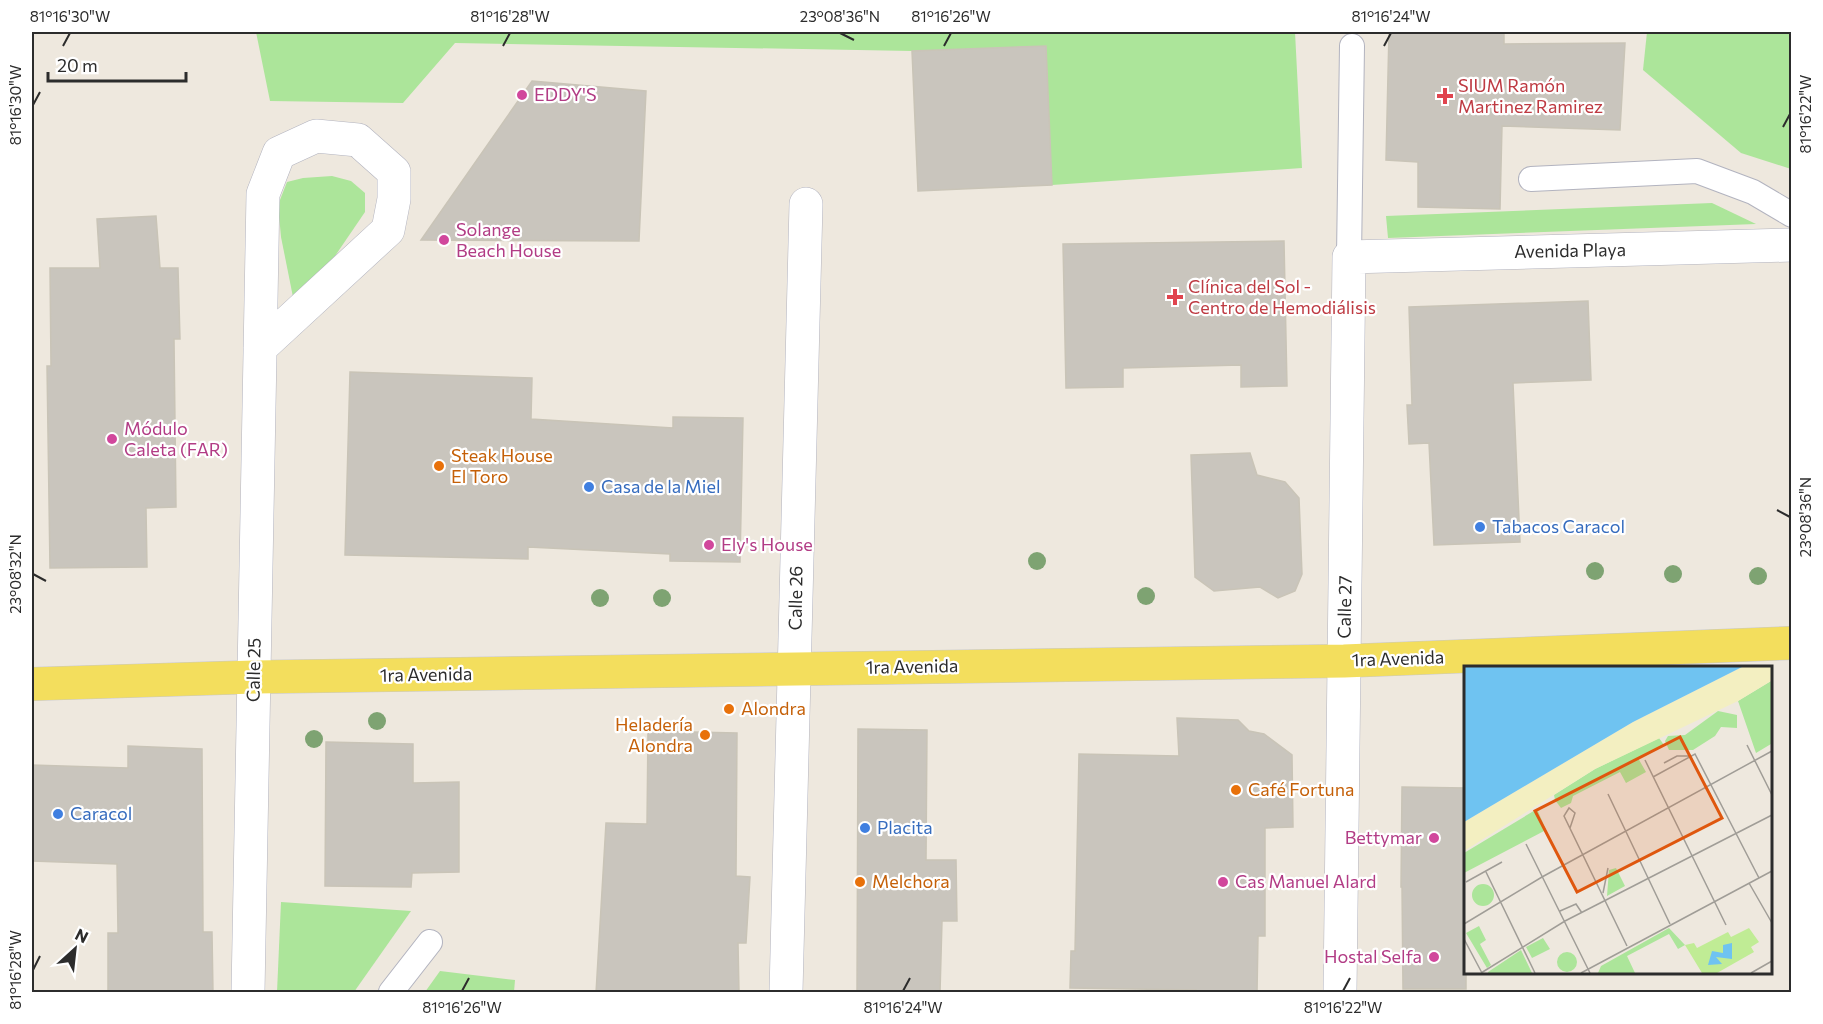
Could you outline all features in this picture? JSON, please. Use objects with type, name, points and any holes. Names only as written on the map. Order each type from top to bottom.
[{"type":"main road","name":"1ra Avenida","points":[[32,684],[254,677],[1344,661],[1791,643]]},
{"type":"street","name":"Calle 25","points":[[248,993],[260,348],[263,194],[279,153],[316,136],[357,140],[394,172],[394,199],[388,230],[260,348]]},
{"type":"street","name":"Calle 26","points":[[786,993],[806,204]]},
{"type":"street","name":"Avenida Playa","points":[[1349,257],[1791,245]]},
{"type":"street","name":"Calle 27","points":[[1340,993],[1349,257]]},
{"type":"lane","points":[[1349,257],[1352,46]]},
{"type":"lane","points":[[1531,179],[1697,171],[1753,192],[1791,215]]},
{"type":"lane","points":[[391,993],[430,942]]},
{"type":"green space","points":[[256,32],[1295,32],[1302,168],[1052,185],[1046,46],[912,51],[455,43],[403,103],[270,101]]},
{"type":"green space","points":[[1647,32],[1791,32],[1791,169],[1741,153],[1643,70]]},
{"type":"green space","points":[[332,176],[351,181],[365,193],[365,212],[335,256],[294,302],[281,237],[278,205],[287,182],[303,178]]},
{"type":"green space","points":[[1712,203],[1756,224],[1388,238],[1386,216]]},
{"type":"green space","points":[[281,902],[411,911],[354,992],[277,992]]},
{"type":"green space","points":[[440,971],[515,980],[514,992],[425,992]]},
{"type":"building","name":"SIUM Ramón Martinez Ramirez","points":[[1389,32],[1504,32],[1504,44],[1625,43],[1620,130],[1502,126],[1500,209],[1418,207],[1418,162],[1386,160]]},
{"type":"building","points":[[1046,46],[1052,185],[918,191],[912,51]]},
{"type":"building","points":[[532,81],[646,91],[639,241],[421,240]]},
{"type":"building","name":"Módulo Caleta (FAR)","points":[[156,216],[160,268],[178,268],[180,339],[174,339],[176,507],[146,508],[147,567],[50,568],[47,366],[51,366],[50,268],[100,268],[97,219]]},
{"type":"building","name":"Clínica del Sol - Centro de Hemodiálisis","points":[[1284,241],[1287,386],[1241,387],[1241,365],[1123,368],[1123,387],[1066,388],[1063,244]]},
{"type":"building","points":[[1588,301],[1591,380],[1513,383],[1520,542],[1434,545],[1429,443],[1409,444],[1407,405],[1412,405],[1409,307]]},
{"type":"building","points":[[350,372],[532,378],[531,419],[673,428],[673,417],[743,418],[740,562],[670,561],[670,554],[528,547],[528,559],[345,555]]},
{"type":"building","points":[[1250,453],[1257,475],[1285,482],[1299,498],[1302,574],[1295,591],[1278,598],[1260,587],[1214,591],[1195,577],[1191,455]]},
{"type":"building","points":[[1177,718],[1238,720],[1249,731],[1264,734],[1292,755],[1293,827],[1265,828],[1265,936],[1258,936],[1257,993],[1070,988],[1071,951],[1075,951],[1079,754],[1179,756]]},
{"type":"building","points":[[858,729],[927,730],[926,860],[956,860],[957,921],[942,921],[940,993],[857,993]]},
{"type":"building","points":[[648,731],[737,733],[736,876],[750,877],[746,943],[738,943],[739,993],[596,993],[606,823],[647,824]]},
{"type":"building","points":[[326,742],[413,744],[413,783],[459,782],[459,872],[412,873],[411,887],[325,886]]},
{"type":"building","points":[[128,746],[202,749],[203,932],[212,932],[213,993],[108,993],[108,933],[118,933],[117,864],[32,861],[32,765],[128,768]]},
{"type":"building","points":[[1402,787],[1464,788],[1464,973],[1466,973],[1466,989],[1403,989]]},
{"type":"place","name":"EDDY'S","points":[[522,95]]},
{"type":"place","name":"SIUM Ramón Martinez Ramirez","points":[[1445,96]]},
{"type":"place","name":"Solange Beach House","points":[[444,240]]},
{"type":"place","name":"Clínica del Sol - Centro de Hemodiálisis","points":[[1175,297]]},
{"type":"place","name":"Módulo Caleta (FAR)","points":[[112,439]]},
{"type":"place","name":"Steak House El Toro","points":[[439,466]]},
{"type":"place","name":"Casa de la Miel","points":[[589,487]]},
{"type":"place","name":"Tabacos Caracol","points":[[1480,527]]},
{"type":"place","name":"Ely's House","points":[[709,545]]},
{"type":"place","name":"Alondra","points":[[729,709]]},
{"type":"place","name":"Heladería Alondra","points":[[705,735]]},
{"type":"place","name":"Café Fortuna","points":[[1236,790]]},
{"type":"place","name":"Caracol","points":[[58,814]]},
{"type":"place","name":"Placita","points":[[865,828]]},
{"type":"place","name":"Bettymar","points":[[1434,838]]},
{"type":"place","name":"Melchora","points":[[860,882]]},
{"type":"place","name":"Cas Manuel Alard","points":[[1223,882]]},
{"type":"place","name":"Hostal Selfa","points":[[1434,957]]}]
